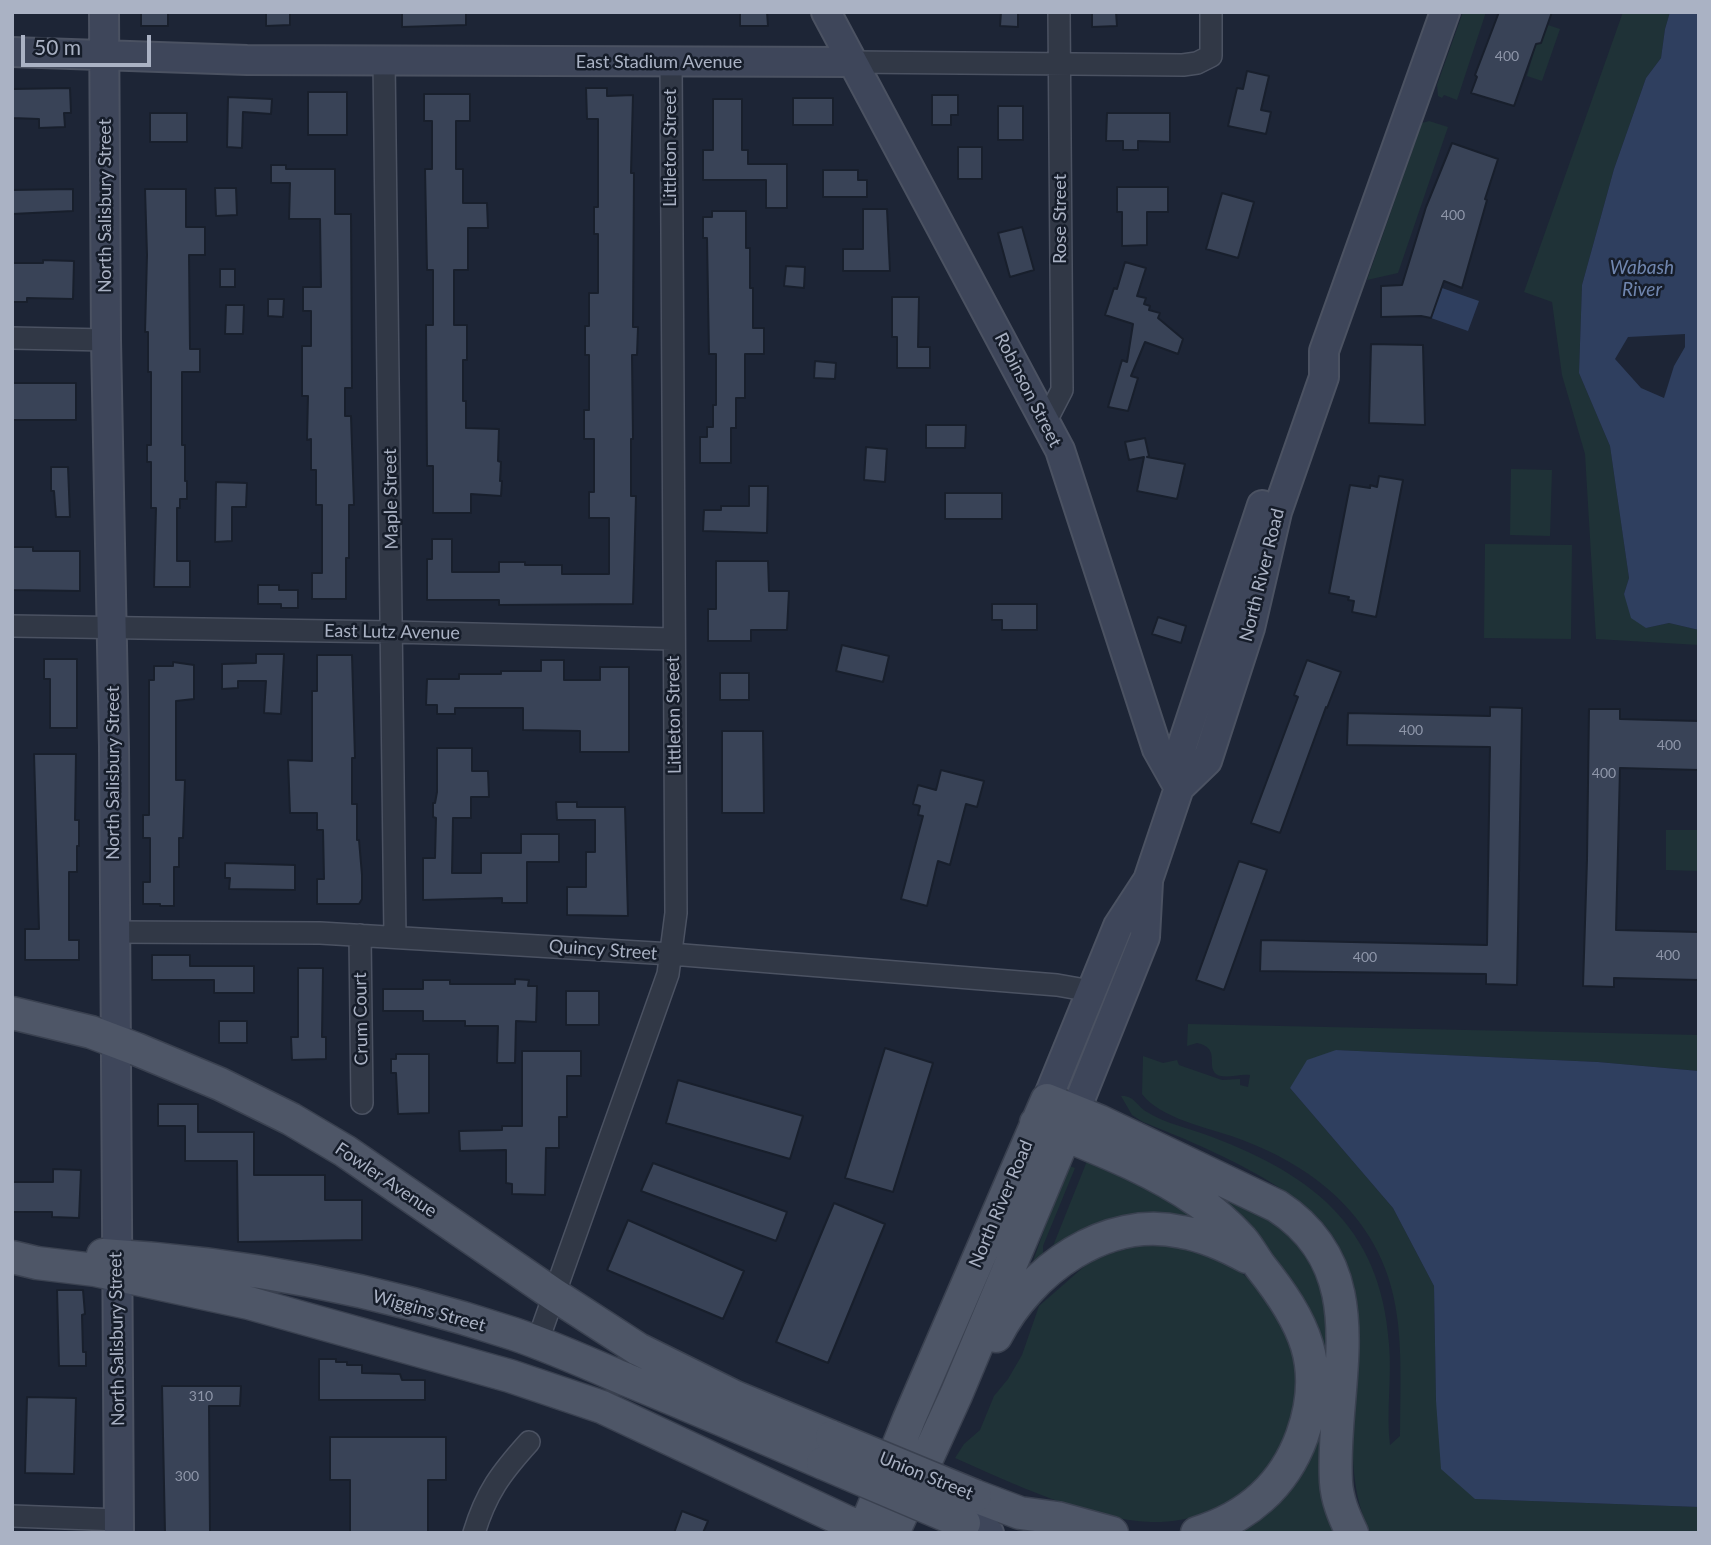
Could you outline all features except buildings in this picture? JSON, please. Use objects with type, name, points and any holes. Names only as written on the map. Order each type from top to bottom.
[{"type":"main road","name":"Fowler Avenue","points":[[12,1013],[91,1032],[115,1041],[220,1084],[290,1119],[345,1152],[639,1349],[735,1396],[827,1450]]},
{"type":"main road","points":[[1041,1111],[1278,1206],[1298,1220],[1326,1255],[1336,1279],[1342,1342],[1336,1482],[1340,1506],[1352,1533]]},
{"type":"main road","name":"North River Road","points":[[874,1532],[909,1419],[1041,1111]]},
{"type":"main road","points":[[1070,1124],[1200,1203],[1243,1241],[1295,1313],[1304,1334],[1310,1356],[1310,1412],[1301,1439],[1285,1470],[1270,1490],[1249,1508],[1222,1525],[1197,1533]]},
{"type":"main road","name":"North River Road","points":[[874,1532],[956,1395],[1070,1124]]},
{"type":"main road","points":[[956,1395],[975,1377],[999,1330],[1035,1284],[1054,1266],[1098,1241],[1125,1232],[1153,1229],[1180,1231],[1210,1239],[1258,1263]]},
{"type":"main road","points":[[12,1255],[37,1263],[116,1265],[510,1376],[602,1408],[874,1532]]},
{"type":"main road","name":"Wiggins Street","points":[[116,1265],[234,1267],[339,1287],[420,1307],[537,1343],[827,1450]]},
{"type":"main road","name":"Union Street","points":[[827,1450],[976,1517],[1020,1513],[1057,1518],[1112,1533]]},
{"type":"street","name":"North Salisbury Street","points":[[104,12],[106,340],[114,747],[113,932],[119,1527]]},
{"type":"street","name":"Robinson Street","points":[[826,12],[1060,450],[1157,749],[1179,788]]},
{"type":"street","name":"Rose Street","points":[[1046,421],[1062,390],[1059,12]]},
{"type":"street","name":"East Stadium Avenue","points":[[12,52],[247,60],[1183,65],[1197,63],[1211,55],[1211,12]]},
{"type":"street","name":"North River Road","points":[[1041,1111],[1118,926],[1148,880],[1179,788],[1207,761],[1250,628],[1277,512],[1324,377],[1324,351],[1445,12]]},
{"type":"street","name":"Maple Street","points":[[384,60],[395,937]]},
{"type":"street","name":"Littleton Street","points":[[537,1343],[668,974],[677,913],[670,63]]},
{"type":"street","points":[[12,338],[106,340]]},
{"type":"street","name":"East Lutz Avenue","points":[[12,626],[673,639]]},
{"type":"street","name":"North River Road","points":[[1070,1124],[1144,937],[1148,880]]},
{"type":"street","name":"Quincy Street","points":[[113,932],[262,932],[395,937],[671,954],[1044,984],[1091,991]]},
{"type":"street","name":"Crum Court","points":[[360,935],[362,1103]]},
{"type":"street","points":[[474,1533],[481,1510],[501,1472],[529,1443]]},
{"type":"street","points":[[1020,1513],[1053,1533]]},
{"type":"street","points":[[12,1516],[119,1527]]},
{"type":"green space","points":[[1463,12],[1486,12],[1457,100],[1444,95],[1442,98],[1438,96],[1437,85]]},
{"type":"green space","points":[[1623,12],[1670,12],[1661,58],[1646,78],[1614,169],[1582,285],[1579,373],[1610,446],[1629,578],[1624,594],[1646,628],[1669,623],[1699,630],[1699,645],[1596,639],[1585,454],[1562,375],[1552,302],[1524,292]]},
{"type":"green space","points":[[1548,25],[1560,29],[1542,81],[1527,76],[1536,44],[1541,43]]},
{"type":"green space","points":[[1429,121],[1448,127],[1398,273],[1367,280],[1422,123]]},
{"type":"green space","points":[[1511,469],[1552,470],[1550,536],[1510,535]]},
{"type":"green space","points":[[1485,544],[1572,545],[1571,639],[1484,638]]},
{"type":"green space","points":[[1666,830],[1699,830],[1699,871],[1666,870]]},
{"type":"green space","points":[[1188,1024],[1699,1035],[1699,1071],[1598,1062],[1336,1050],[1290,1088],[1393,1208],[1434,1286],[1436,1401],[1475,1499],[1699,1507],[1699,1533],[1371,1533],[1361,1509],[1355,1482],[1353,1453],[1358,1307],[1351,1276],[1339,1246],[1311,1211],[1291,1195],[1242,1166],[1143,1122],[1132,1115],[1121,1096],[1132,1099],[1160,1119],[1239,1148],[1274,1165],[1332,1207],[1354,1234],[1371,1265],[1383,1302],[1390,1356],[1390,1445],[1400,1436],[1400,1352],[1392,1290],[1381,1259],[1366,1231],[1346,1207],[1323,1185],[1297,1167],[1237,1138],[1172,1116],[1160,1110],[1142,1094],[1143,1056],[1163,1063],[1177,1060],[1179,1065],[1222,1080],[1240,1079],[1240,1085],[1248,1087],[1250,1075],[1220,1076],[1213,1070],[1209,1049],[1197,1043],[1187,1046]]},
{"type":"green space","points":[[1087,1161],[1152,1191],[1193,1219],[1051,1251]]},
{"type":"green space","points":[[1067,1165],[1075,1168],[1043,1246],[1043,1258],[1031,1267]]},
{"type":"green space","points":[[1199,1180],[1288,1228],[1317,1266],[1329,1314],[1327,1360],[1324,1360]]},
{"type":"green space","points":[[1172,1244],[1213,1257],[1236,1269],[1256,1286],[1272,1306],[1284,1328],[1293,1353],[1297,1378],[1296,1403],[1290,1428],[1265,1474],[1234,1498],[1212,1510],[1176,1521],[1151,1522],[1103,1515],[1051,1499],[955,1458],[964,1444],[980,1430],[994,1396],[1022,1355],[1039,1306],[1087,1264],[1112,1253],[1139,1246]]},
{"type":"green space","points":[[1321,1425],[1325,1425],[1340,1533],[1230,1533]]},
{"type":"water","name":"Wabash River","points":[[1670,12],[1699,12],[1699,630],[1669,623],[1646,628],[1631,618],[1624,594],[1629,578],[1610,446],[1579,373],[1582,285],[1614,169],[1646,78],[1661,58]],"holes":[[[1685,334],[1685,347],[1674,366],[1664,398],[1641,388],[1615,359],[1628,337]]]},
{"type":"water","points":[[1442,288],[1479,301],[1468,331],[1431,318]]},
{"type":"water","points":[[1336,1050],[1598,1062],[1699,1071],[1699,1507],[1475,1499],[1441,1469],[1436,1401],[1434,1286],[1393,1208],[1290,1088],[1307,1060]]}]
